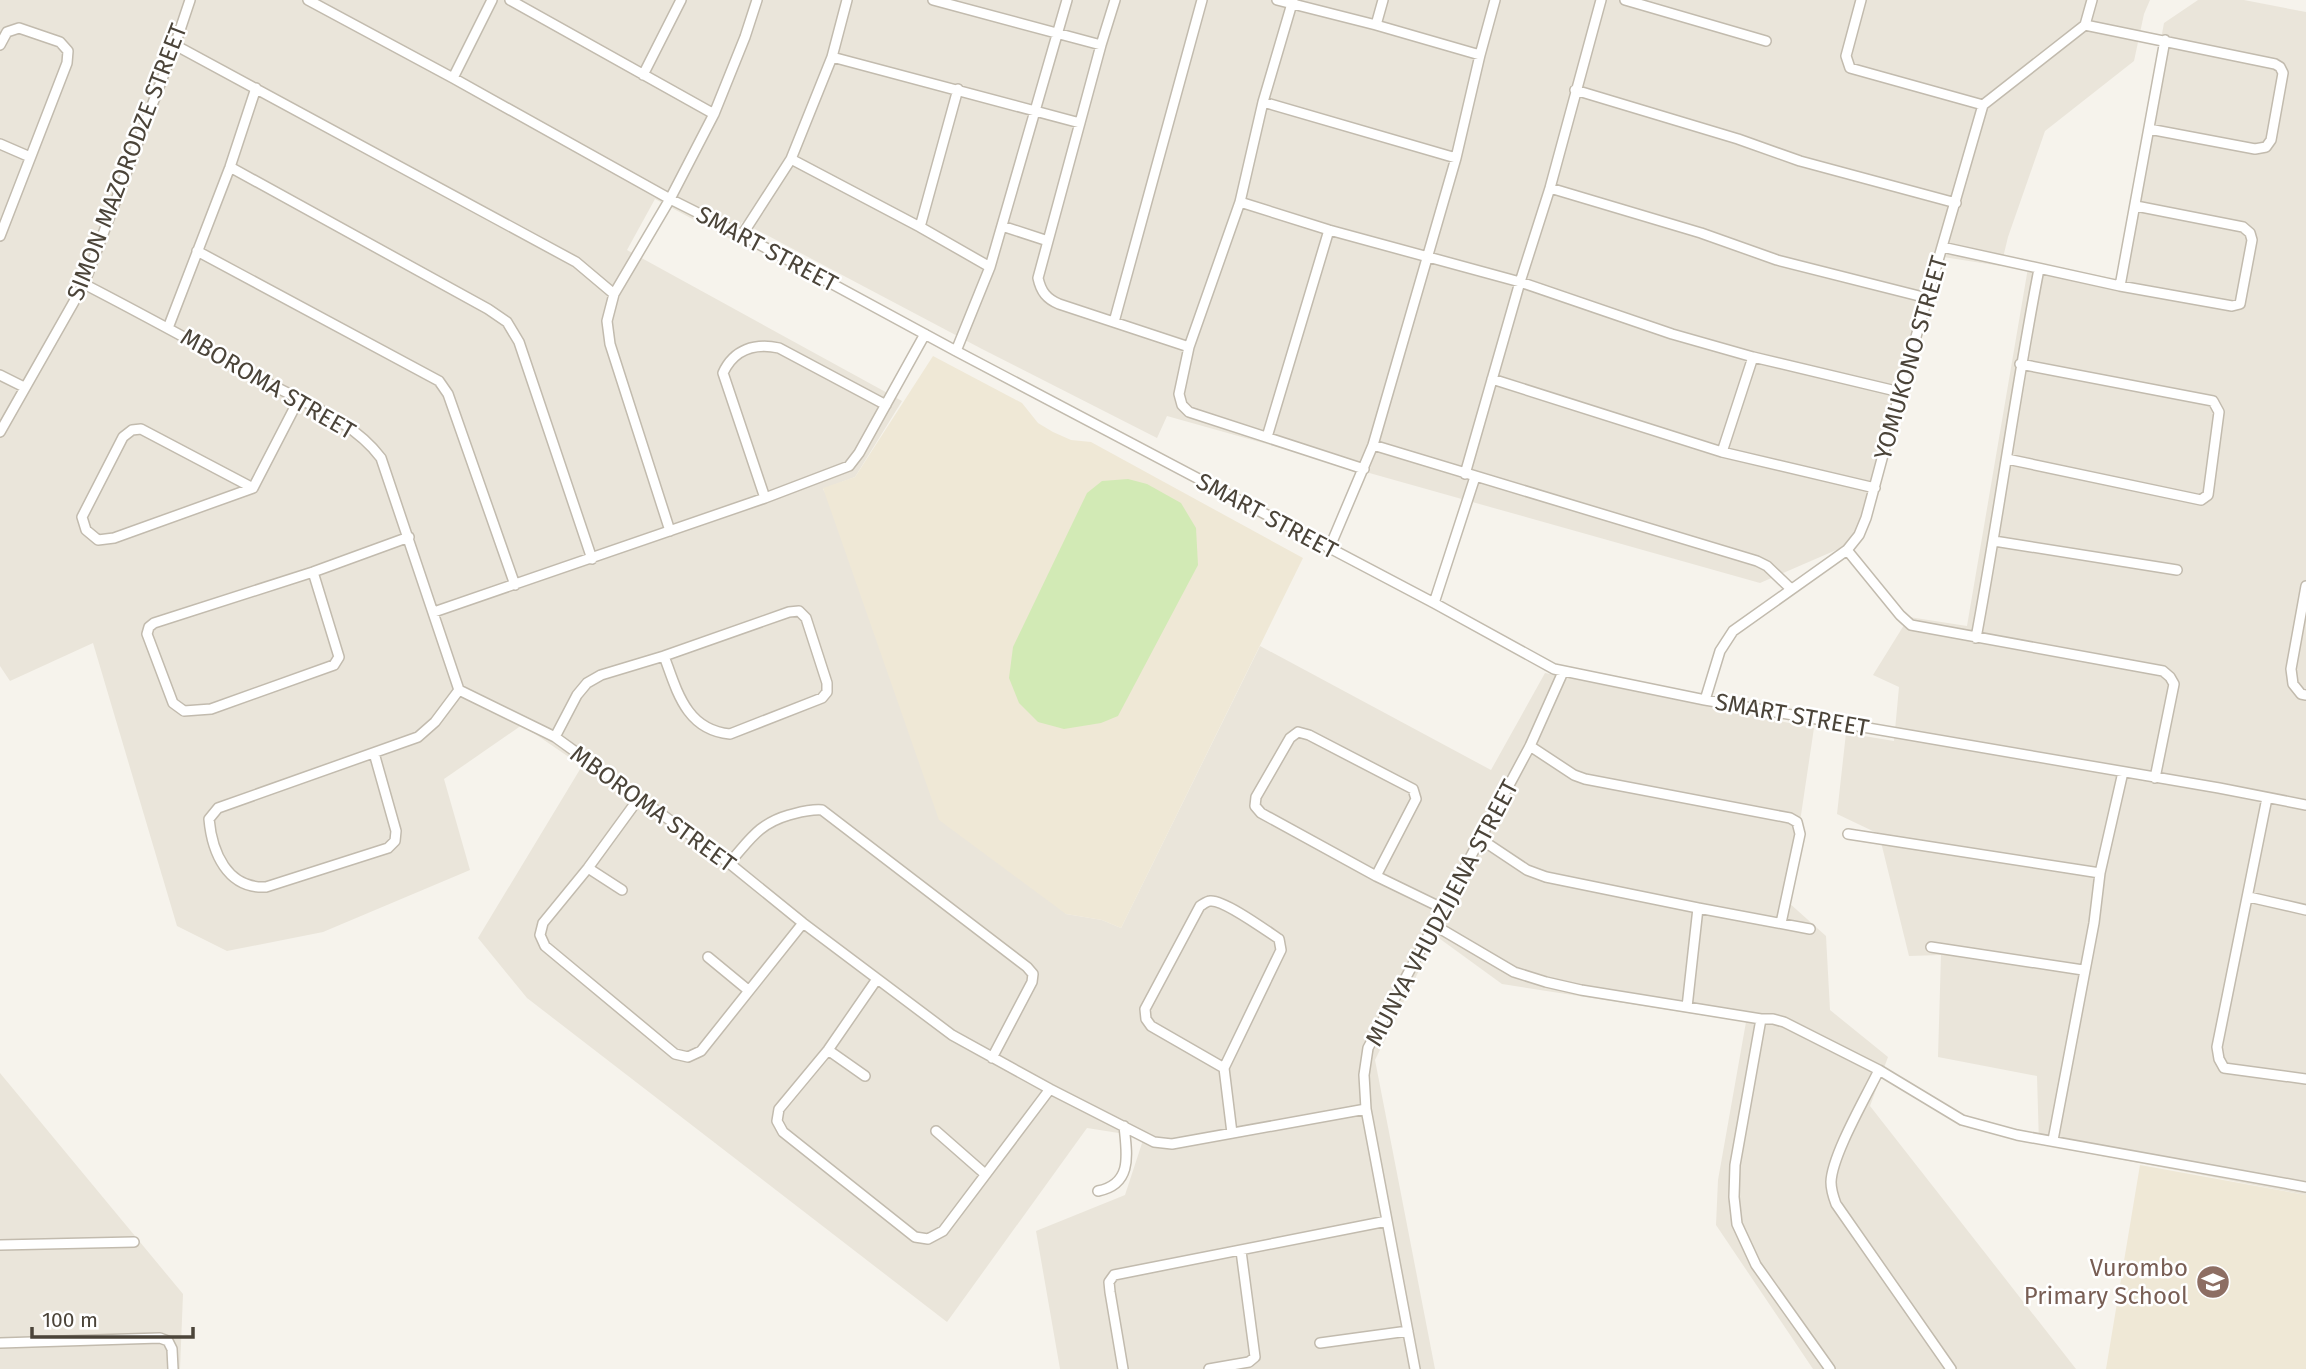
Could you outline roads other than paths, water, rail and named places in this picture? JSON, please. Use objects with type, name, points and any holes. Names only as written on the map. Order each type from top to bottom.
[{"type":"street","name":"SIMON MAZORODZE STREET","points":[[0,432],[84,284],[190,0]]},
{"type":"street","name":"SMART STREET","points":[[308,0],[670,199],[1554,669],[1705,700],[2306,805]]},
{"type":"street","points":[[453,78],[492,0]]},
{"type":"street","points":[[510,0],[714,114]]},
{"type":"street","points":[[643,75],[681,0]]},
{"type":"street","points":[[670,531],[610,344],[607,321],[614,294],[670,199],[714,114],[757,0]]},
{"type":"street","points":[[742,235],[791,159],[832,57],[847,0]]},
{"type":"street","points":[[933,0],[1101,45]]},
{"type":"street","points":[[956,351],[990,267],[1067,0]]},
{"type":"street","points":[[1115,0],[1038,278],[1043,293],[1059,304],[1189,347]]},
{"type":"street","points":[[1114,322],[1202,0]]},
{"type":"street","points":[[1277,0],[1376,24],[1480,55]]},
{"type":"street","points":[[1376,24],[1383,0]]},
{"type":"street","points":[[1329,549],[1373,445],[1456,158],[1495,0]]},
{"type":"street","points":[[1465,474],[1550,188],[1601,0]]},
{"type":"street","points":[[1625,0],[1766,41]]},
{"type":"street","points":[[1861,0],[1846,56],[1850,68],[1983,106],[2085,26],[2092,0]]},
{"type":"street","points":[[1292,2],[1262,102],[1240,202],[1189,347],[1179,394],[1182,405],[1189,412],[1364,469]]},
{"type":"street","points":[[2085,26],[2275,64],[2283,73],[2271,140],[2266,147],[2255,149],[2149,129]]},
{"type":"street","points":[[0,45],[7,32],[19,28],[60,42],[68,51],[67,62],[0,236]]},
{"type":"street","points":[[2120,286],[2165,40]]},
{"type":"street","points":[[175,45],[576,262],[614,294]]},
{"type":"street","points":[[832,57],[1080,123]]},
{"type":"street","points":[[168,328],[230,167],[256,88]]},
{"type":"street","points":[[920,227],[958,89]]},
{"type":"street","points":[[1575,90],[1738,139],[1800,161],[1956,203]]},
{"type":"street","points":[[1262,102],[1456,158]]},
{"type":"street","name":"YOMUKONO STREET","points":[[1705,700],[1720,651],[1733,631],[1790,588],[1847,551],[1859,535],[1875,488],[1983,106]]},
{"type":"street","points":[[0,144],[30,157]]},
{"type":"street","points":[[791,159],[990,267]]},
{"type":"street","points":[[230,167],[507,322],[519,342],[592,559]]},
{"type":"street","points":[[1550,188],[1701,233],[1777,260],[1927,298]]},
{"type":"street","points":[[1240,202],[1329,230],[1520,282],[1672,334],[1753,357],[1900,392]]},
{"type":"street","points":[[1942,247],[2120,286],[2232,306],[2240,304],[2252,240],[2250,233],[2243,227],[2136,206]]},
{"type":"street","points":[[1002,226],[1048,241]]},
{"type":"street","points":[[1267,437],[1329,230]]},
{"type":"street","points":[[197,251],[439,381],[448,394],[515,585]]},
{"type":"street","points":[[1976,638],[1994,541],[2020,364],[2039,269]]},
{"type":"street","name":"MBOROMA STREET","points":[[84,284],[299,399],[370,443],[381,458],[460,690],[555,737],[729,863],[803,923],[952,1035],[1154,1142],[1172,1144],[1366,1109]]},
{"type":"street","points":[[434,612],[592,559],[849,466],[859,453],[925,334]]},
{"type":"street","points":[[765,498],[723,373],[729,361],[743,351],[762,345],[779,348],[886,405]]},
{"type":"street","points":[[1722,452],[1753,357]]},
{"type":"street","points":[[2007,459],[2201,500],[2208,495],[2219,412],[2213,401],[2020,364]]},
{"type":"street","points":[[0,375],[24,387]]},
{"type":"street","points":[[1492,379],[1722,452],[1875,488]]},
{"type":"street","points":[[254,488],[141,429],[132,430],[123,437],[82,517],[86,530],[98,540],[114,538],[254,488],[299,399]]},
{"type":"street","points":[[1373,445],[1757,561],[1790,588]]},
{"type":"street","points":[[1434,603],[1475,477]]},
{"type":"street","points":[[313,572],[339,657],[334,665],[211,709],[184,711],[173,703],[147,634],[149,626],[409,537]]},
{"type":"street","points":[[1994,541],[2177,570]]},
{"type":"street","points":[[1847,551],[1911,625],[2162,671],[2174,684],[2155,778]]},
{"type":"street","points":[[2306,586],[2291,669],[2293,684],[2301,694],[2306,695]]},
{"type":"street","points":[[555,737],[587,682],[789,612],[799,611],[806,618],[827,684],[827,692],[822,698],[730,734],[715,733],[683,705],[664,656]]},
{"type":"street","name":"MUNYA VHUDZIJENA STREET","points":[[1415,1369],[1366,1109],[1364,1074],[1368,1048],[1530,746],[1563,672]]},
{"type":"street","points":[[374,753],[396,831],[395,841],[388,848],[266,887],[254,888],[231,877],[222,866],[209,819],[218,808],[418,737],[427,731],[460,690]]},
{"type":"street","points":[[1376,876],[1416,799],[1413,789],[1309,735],[1298,732],[1290,738],[1256,797],[1255,806],[1261,813],[1376,876],[1442,908]]},
{"type":"street","points":[[1530,746],[1584,779],[1790,818],[1797,822],[1800,834],[1781,923]]},
{"type":"street","points":[[2053,1140],[2094,923],[2100,873],[2123,772]]},
{"type":"street","points":[[639,798],[588,868],[543,923],[540,935],[545,946],[675,1054],[688,1057],[701,1051],[803,923]]},
{"type":"street","points":[[2267,798],[2217,1047],[2224,1068],[2306,1079]]},
{"type":"street","points":[[729,863],[771,820],[810,809],[822,810],[1033,974],[1032,982],[992,1058]]},
{"type":"street","points":[[1848,834],[2100,873]]},
{"type":"street","points":[[1479,838],[1527,870],[1546,877],[1810,929]]},
{"type":"street","points":[[588,868],[622,890]]},
{"type":"street","points":[[2249,897],[2306,909]]},
{"type":"street","points":[[1224,1068],[1151,1026],[1146,1019],[1145,1009],[1200,906],[1209,901],[1219,902],[1279,939],[1281,950],[1224,1068],[1232,1133]]},
{"type":"street","points":[[1686,1007],[1698,908]]},
{"type":"street","points":[[1434,925],[1514,972],[1546,982],[1761,1019],[1773,1018],[1784,1022],[1879,1070],[1957,1118],[2017,1135],[2306,1187]]},
{"type":"street","points":[[1931,947],[2084,970]]},
{"type":"street","points":[[708,957],[748,990]]},
{"type":"street","points":[[877,979],[828,1050],[779,1109],[777,1121],[783,1132],[915,1237],[928,1239],[943,1231],[1050,1089]]},
{"type":"street","points":[[1761,1019],[1735,1165],[1737,1224],[1756,1265],[1829,1369]]},
{"type":"street","points":[[828,1050],[865,1076]]},
{"type":"street","points":[[1879,1070],[1844,1142],[1831,1179],[1832,1192],[1836,1204],[1951,1369]]},
{"type":"street","points":[[1098,1191],[1112,1189],[1122,1177],[1127,1156],[1124,1126]]},
{"type":"street","points":[[936,1131],[985,1174]]},
{"type":"street","points":[[1123,1369],[1110,1292],[1110,1282],[1114,1275],[1387,1221]]},
{"type":"street","points":[[0,1245],[134,1242]]},
{"type":"street","points":[[1209,1369],[1249,1362],[1255,1357],[1241,1251]]},
{"type":"street","points":[[1320,1343],[1408,1331]]},
{"type":"street","points":[[0,1343],[160,1338],[168,1341],[172,1349],[173,1369]]},
{"type":"place","name":"Vurombo Primary School","points":[[2213,1282]]}]
